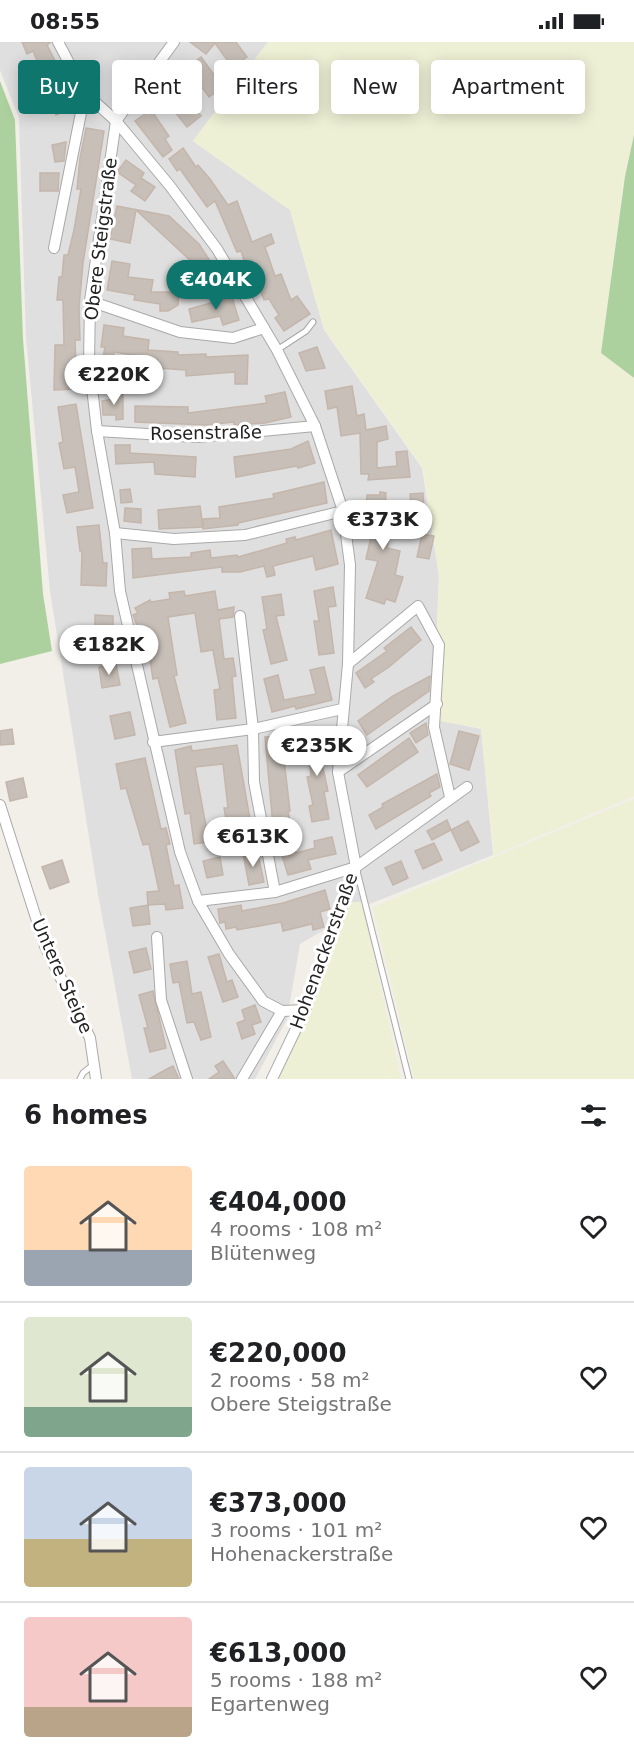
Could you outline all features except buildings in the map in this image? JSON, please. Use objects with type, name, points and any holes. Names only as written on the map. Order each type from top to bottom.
[{"type":"street","name":"Hohenackerstraße","points":[[58,42],[68,60]]},
{"type":"street","points":[[116,121],[174,42]]},
{"type":"street","name":"Hohenackerstraße","points":[[100,107],[116,121],[170,186],[217,249],[277,350],[315,426],[343,511],[350,565],[348,664],[342,709],[338,772],[356,867],[305,1010],[272,1079]]},
{"type":"street","points":[[54,248],[81,114]]},
{"type":"street","name":"Obere Steigstraße","points":[[116,121],[90,302],[90,362],[97,432],[115,533],[120,591],[180,852],[198,901],[229,954],[263,1001],[282,1011]]},
{"type":"street","points":[[90,302],[180,332],[233,338],[264,328]]},
{"type":"street","name":"Rosenstraße","points":[[97,432],[196,437],[315,426]]},
{"type":"street","points":[[115,533],[174,539],[245,535],[343,511]]},
{"type":"street","points":[[348,664],[418,606],[439,645],[434,727],[450,797]]},
{"type":"street","points":[[240,616],[253,729],[254,782],[275,892]]},
{"type":"street","points":[[338,772],[437,704]]},
{"type":"street","points":[[153,742],[253,729],[342,709]]},
{"type":"street","points":[[198,901],[275,892],[356,867],[466,787]]},
{"type":"street","name":"Untere Steige","points":[[0,805],[45,946],[90,1038],[96,1079]]},
{"type":"street","points":[[157,937],[161,1000],[187,1079]]},
{"type":"street","points":[[242,1079],[282,1011],[305,1010]]},
{"type":"lane","points":[[277,350],[306,331],[313,322]]},
{"type":"lane","points":[[356,867],[409,1079]]},
{"type":"lane","points":[[80,1079],[83,1073],[95,1063]]},
{"type":"shaded area","points":[[0,42],[268,42],[254,60],[214,60],[214,113],[193,141],[290,210],[324,330],[422,468],[439,576],[433,719],[481,729],[493,855],[367,905],[300,944],[287,1019],[255,1079],[132,1079],[98,894],[50,591],[26,338],[19,118],[0,70]]},
{"type":"green space","points":[[268,42],[634,42],[634,133],[624,177],[601,353],[634,379],[634,796],[494,855],[481,728],[433,720],[439,576],[423,468],[324,329],[290,210],[193,141],[214,113],[319,114],[319,60],[254,60]]},
{"type":"green space","points":[[0,81],[15,120],[23,339],[43,594],[52,651],[0,664]]},
{"type":"green space","points":[[634,135],[634,378],[601,353],[625,176]]},
{"type":"green space","points":[[634,799],[634,1079],[414,1079],[373,907]]},
{"type":"green space","points":[[349,902],[362,902],[401,1079],[276,1079],[303,1028]]}]
